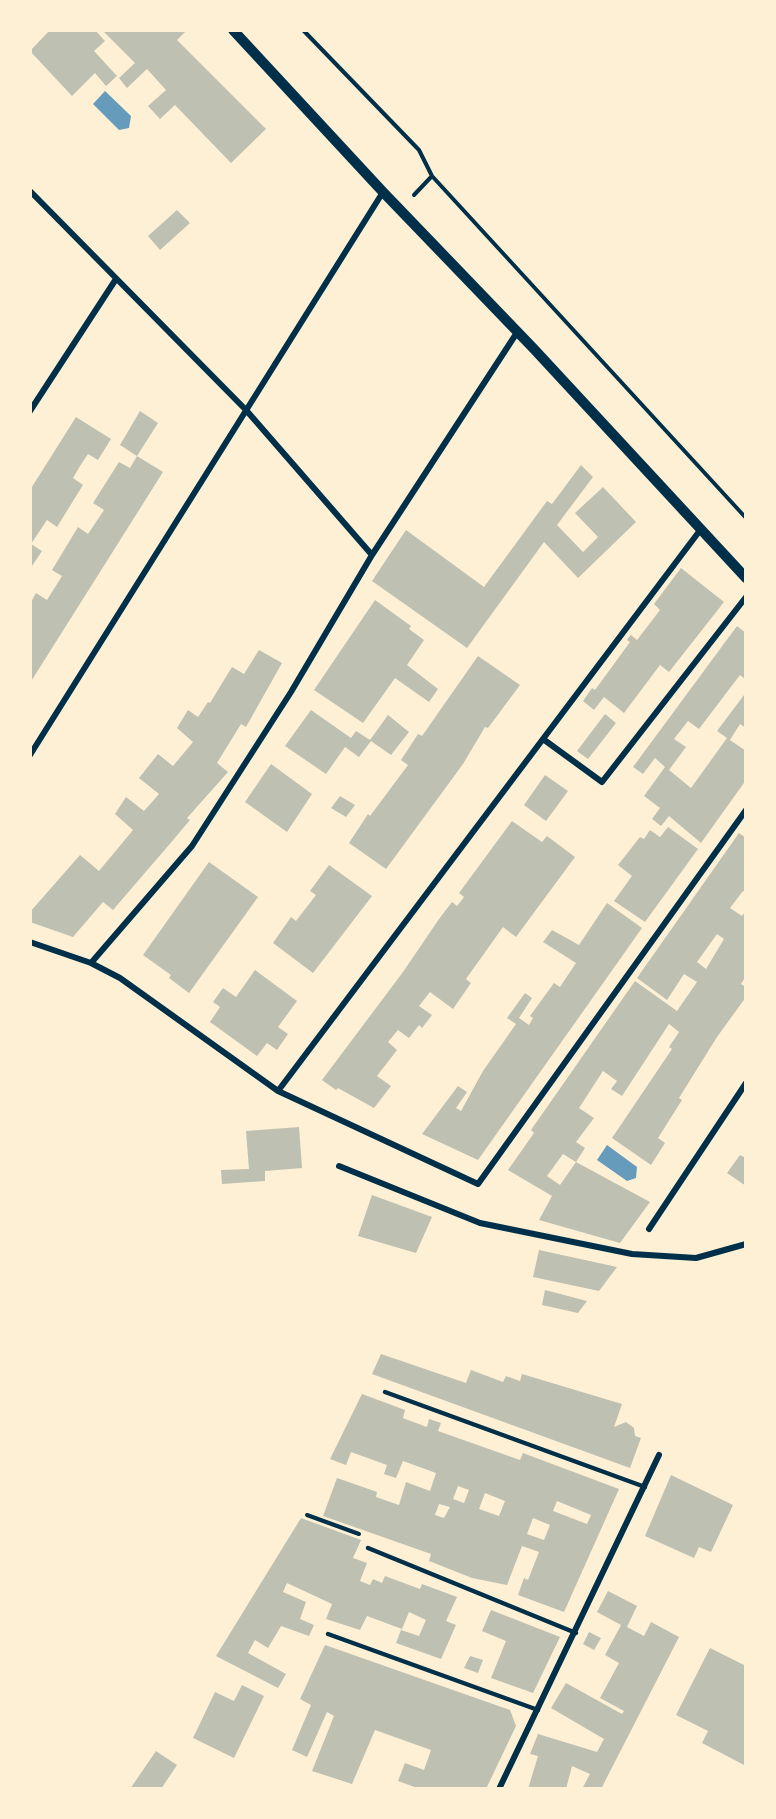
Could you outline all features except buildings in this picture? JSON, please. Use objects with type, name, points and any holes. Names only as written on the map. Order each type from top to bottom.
[{"type":"street","points":[[233,30],[746,578]]},
{"type":"street","points":[[30,191],[246,410],[372,555]]},
{"type":"street","points":[[30,755],[383,192]]},
{"type":"street","points":[[30,411],[116,279]]},
{"type":"street","points":[[91,963],[192,846],[291,692],[372,555],[518,332]]},
{"type":"street","points":[[278,1091],[701,529]]},
{"type":"street","points":[[543,739],[602,782],[746,597]]},
{"type":"street","points":[[30,942],[91,963],[120,978],[278,1091],[478,1184],[746,810]]},
{"type":"street","points":[[649,1229],[746,1083]]},
{"type":"street","points":[[339,1166],[480,1223],[632,1254],[696,1258],[746,1244]]},
{"type":"street","points":[[499,1789],[576,1633],[659,1455]]},
{"type":"lane","points":[[385,1392],[645,1486]]},
{"type":"lane","points":[[368,1548],[576,1633]]},
{"type":"lane","points":[[328,1634],[538,1710]]},
{"type":"path","points":[[303,30],[419,150],[432,176],[746,518]]},
{"type":"path","points":[[307,1515],[362,1535],[368,1548]]},
{"type":"water","points":[[105,91],[131,116],[129,128],[119,130],[93,104]]},
{"type":"water","points":[[607,1145],[637,1167],[636,1178],[627,1181],[597,1160]]}]
